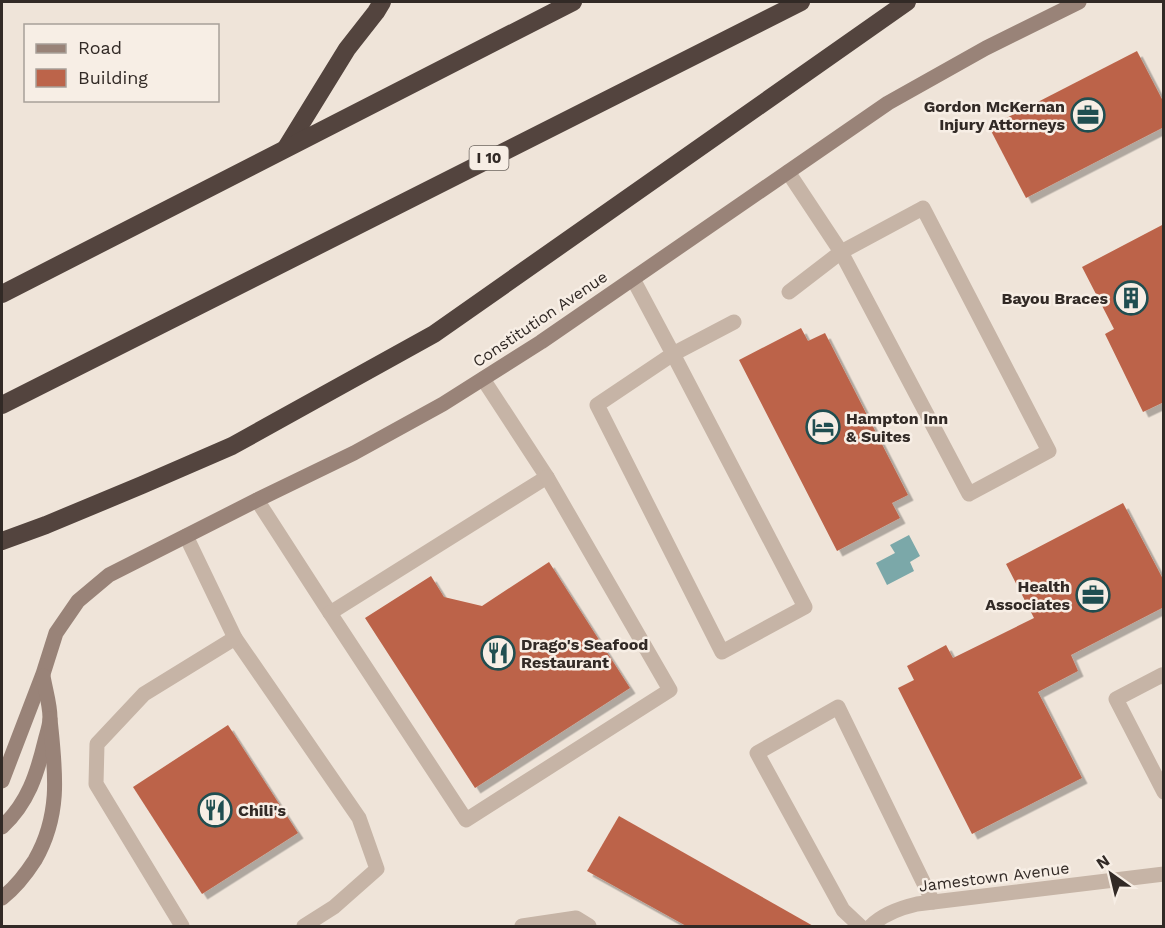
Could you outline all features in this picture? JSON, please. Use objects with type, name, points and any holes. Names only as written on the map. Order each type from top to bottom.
[{"type":"highway","points":[[286,149],[347,49],[382,2]]},
{"type":"highway","points":[[2,294],[573,2]]},
{"type":"highway","name":"I 10","points":[[2,405],[801,2]]},
{"type":"highway","points":[[2,541],[142,486],[232,446],[434,334],[907,2]]},
{"type":"highway","points":[[2,554],[46,525]]},
{"type":"street","name":"Constitution Avenue","points":[[2,781],[56,633],[78,600],[109,575],[354,453],[442,404],[541,342],[888,103],[986,48],[1079,2]]},
{"type":"street","points":[[788,172],[841,252],[969,494],[1049,451],[923,208],[841,252],[789,292]]},
{"type":"street","points":[[633,279],[673,354],[805,607],[722,652],[597,405],[673,354],[734,322]]},
{"type":"street","points":[[257,500],[466,820],[670,690],[547,477],[483,379]]},
{"type":"street","points":[[330,613],[547,477]]},
{"type":"street","points":[[186,536],[235,638],[358,818],[377,869],[334,907],[304,927]]},
{"type":"street","points":[[182,927],[96,784],[97,744],[144,694],[235,638]]},
{"type":"street","name":"Constitution Avenue","points":[[2,898],[30,868],[40,850],[55,804],[55,763],[42,674]]},
{"type":"street","points":[[1164,677],[1162,675],[1116,699],[1164,792]]},
{"type":"street","points":[[860,927],[843,910],[757,753],[838,707],[933,902]]},
{"type":"street","name":"Constitution Avenue","points":[[2,827],[19,808],[30,789],[39,768],[50,718]]},
{"type":"street","name":"Jamestown Avenue","points":[[871,927],[888,914],[902,908],[933,902],[1164,874]]},
{"type":"street","points":[[522,927],[576,918],[589,927]]},
{"type":"water","points":[[909,535],[920,556],[910,562],[914,571],[887,585],[876,563],[895,553],[890,545]]},
{"type":"building","name":"Gordon McKernan Injury Attorneys","points":[[1137,51],[1164,103],[1164,127],[1026,198],[989,127]]},
{"type":"building","name":"Bayou Braces","points":[[1164,224],[1164,402],[1143,412],[1105,334],[1114,329],[1082,267]]},
{"type":"building","name":"Hampton Inn & Suites","points":[[801,328],[808,341],[825,333],[908,495],[892,503],[900,518],[837,551],[739,360]]},
{"type":"building","points":[[1123,503],[1164,581],[1164,607],[1071,655],[1078,671],[1038,692],[1082,778],[972,834],[898,688],[914,680],[907,666],[946,645],[953,658],[1034,618],[1006,564]]},
{"type":"building","name":"Drago's Seafood Restaurant","points":[[549,562],[630,688],[475,788],[365,618],[431,576],[444,597],[482,606]]},
{"type":"building","name":"Chili's","points":[[228,725],[298,833],[202,894],[133,787]]},
{"type":"building","points":[[619,816],[815,927],[688,927],[587,871]]},
{"type":"place","name":"Gordon McKernan Injury Attorneys","points":[[1088,115]]},
{"type":"place","name":"Bayou Braces","points":[[1131,298]]},
{"type":"place","name":"Hampton Inn & Suites","points":[[823,427]]},
{"type":"place","name":"Health Associates","points":[[1093,595]]},
{"type":"place","name":"Drago's Seafood Restaurant","points":[[498,653]]},
{"type":"place","name":"Chili's","points":[[215,810]]}]
